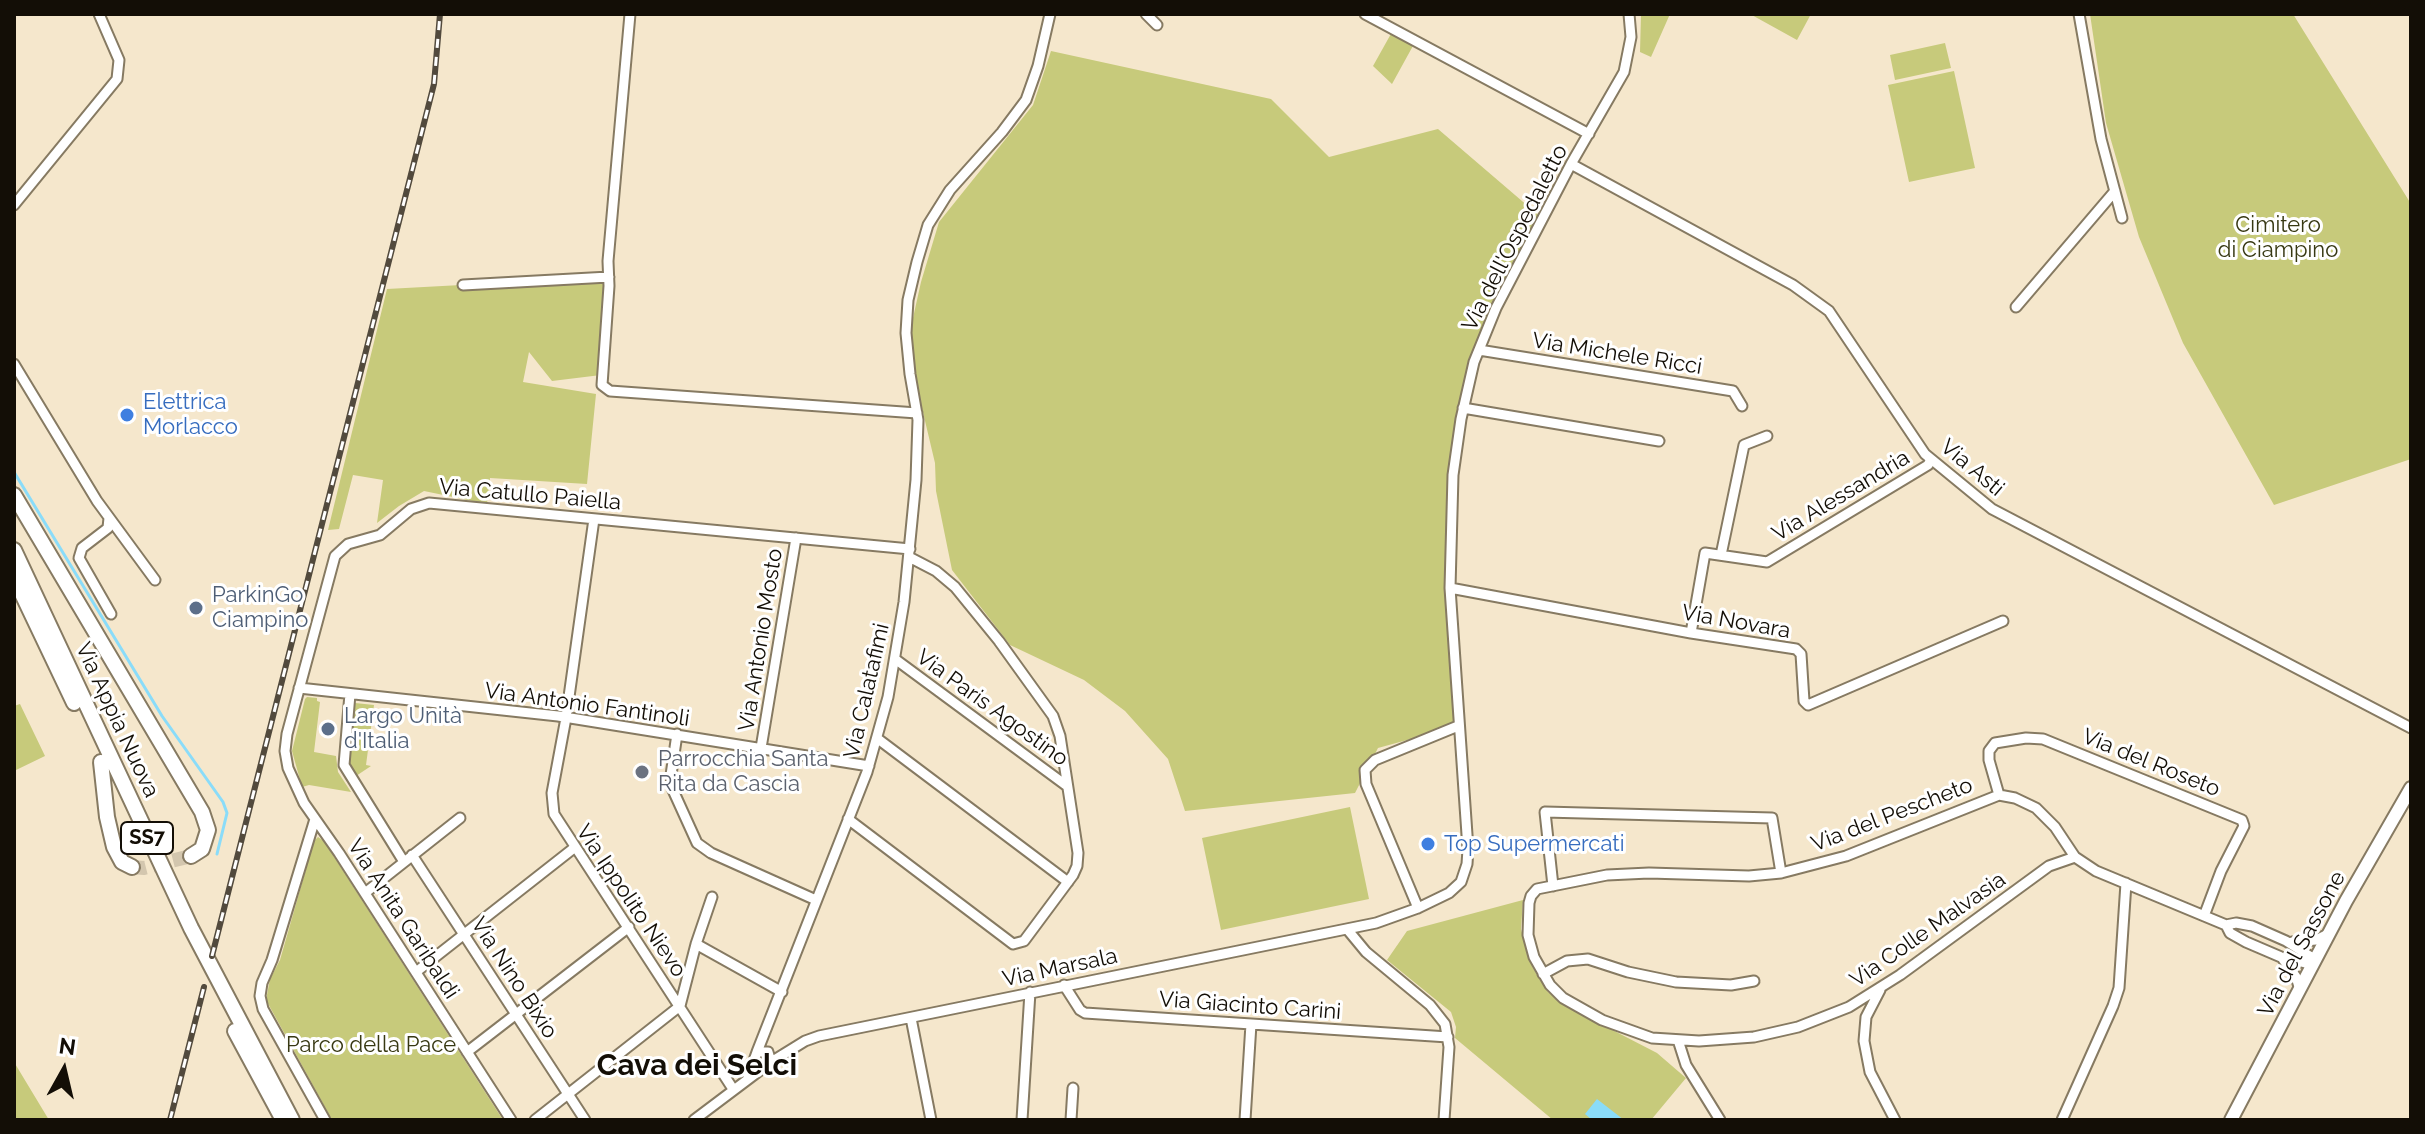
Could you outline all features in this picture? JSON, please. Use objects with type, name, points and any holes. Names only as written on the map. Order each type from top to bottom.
[{"type":"main road","points":[[14,495],[202,812],[208,830],[202,849],[191,856]]},
{"type":"main road","name":"Via Appia Nuova","points":[[14,550],[191,928],[292,1120]]},
{"type":"main road","name":"Via Appia Nuova","points":[[14,577],[183,930],[283,1120]]},
{"type":"main road","points":[[101,762],[114,847],[122,862],[132,867]]},
{"type":"main road","name":"Via del Sassone","points":[[2231,1120],[2411,788]]},
{"type":"street","points":[[14,205],[116,82],[119,60],[99,14]]},
{"type":"street","points":[[630,14],[612,209],[602,385],[610,391],[917,413]]},
{"type":"street","name":"Via Calatafimi","points":[[748,1077],[766,1055],[782,992],[869,766],[895,659],[916,480],[917,413],[906,333],[908,300],[917,262],[928,225],[950,190],[1026,100],[1038,66],[1050,14]]},
{"type":"street","points":[[1146,14],[1157,25]]},
{"type":"street","points":[[1365,14],[1589,134]]},
{"type":"street","name":"Via dell'Ospedaletto","points":[[1347,929],[1376,923],[1418,908],[1456,888],[1464,877],[1467,864],[1450,588],[1453,475],[1463,408],[1479,350],[1496,308],[1571,164],[1624,72],[1631,37],[1629,14]]},
{"type":"street","points":[[2079,14],[2101,139],[2122,218]]},
{"type":"street","name":"Via Asti","points":[[1571,164],[1793,285],[1829,311],[1925,454],[1993,510],[2411,728]]},
{"type":"street","points":[[2016,307],[2115,191]]},
{"type":"street","points":[[463,285],[609,277]]},
{"type":"street","name":"Via Michele Ricci","points":[[1479,350],[1733,391],[1742,406]]},
{"type":"street","points":[[14,364],[109,518],[155,580]]},
{"type":"street","points":[[1463,408],[1659,441]]},
{"type":"street","points":[[1691,633],[1703,555],[1721,555],[1744,445],[1767,436]]},
{"type":"street","name":"Via Alessandria","points":[[1721,555],[1767,562],[1928,465],[1931,459]]},
{"type":"street","name":"Via Catullo Paiella","points":[[315,819],[292,780],[286,760],[287,734],[332,561],[345,546],[380,535],[411,509],[425,504],[796,538],[909,553],[955,587],[1048,707],[1059,732],[1078,856],[1076,869],[1068,882]]},
{"type":"street","points":[[109,518],[108,528],[82,548],[79,558],[111,614]]},
{"type":"street","name":"Via Ippolito Nievo","points":[[594,519],[552,803],[556,819],[574,848],[629,927],[733,1089]]},
{"type":"street","name":"Via Antonio Mosto","points":[[761,748],[796,538]]},
{"type":"street","name":"Via Novara","points":[[1450,588],[1798,650],[1802,657],[1804,701],[1810,705],[2003,621]]},
{"type":"street","name":"Via Paris Agostino","points":[[895,659],[1067,786]]},
{"type":"street","name":"Via Antonio Fantinoli","points":[[299,688],[566,718],[869,766]]},
{"type":"street","points":[[350,694],[343,762],[356,789],[404,862]]},
{"type":"street","points":[[1418,908],[1366,784],[1365,770],[1375,760],[1458,726]]},
{"type":"street","points":[[677,734],[672,788],[697,843],[711,853],[816,900]]},
{"type":"street","name":"Via del Roseto","points":[[1999,795],[1989,760],[1989,751],[1995,743],[2026,738],[2043,739],[2242,820],[2244,826],[2221,871],[2204,916]]},
{"type":"street","points":[[848,819],[1009,943],[1024,941],[1068,882],[878,739]]},
{"type":"street","name":"Via del Pescheto","points":[[1553,886],[1607,875],[1749,876],[1781,873],[1846,856],[1999,795],[2015,798],[2036,808],[2055,827],[2075,857]]},
{"type":"street","points":[[1553,886],[1545,812],[1772,818],[1781,873]]},
{"type":"street","points":[[365,893],[460,818]]},
{"type":"street","points":[[315,819],[260,996],[263,1009],[325,1120]]},
{"type":"street","name":"Via Anita Garibaldi","points":[[315,819],[511,1120]]},
{"type":"street","points":[[416,972],[574,848]]},
{"type":"street","name":"Via Nino Bixio","points":[[412,855],[585,1120]]},
{"type":"street","points":[[2075,857],[2096,871],[2226,925],[2237,938],[2281,957],[2315,962]]},
{"type":"street","name":"Via Colle Malvasia","points":[[1553,886],[1537,889],[1531,896],[1528,935],[1543,974],[1563,998],[1602,1020],[1652,1038],[1734,1039],[1773,1034],[1835,1014],[1882,987],[2049,866],[2075,857]]},
{"type":"street","points":[[2062,1120],[2116,996],[2126,883]]},
{"type":"street","points":[[535,1120],[680,1006],[712,897]]},
{"type":"street","points":[[2226,925],[2243,923],[2286,941],[2315,962]]},
{"type":"street","points":[[467,1052],[629,927]]},
{"type":"street","points":[[1347,929],[1366,952],[1434,1009],[1445,1024],[1448,1037],[1444,1120]]},
{"type":"street","name":"Via Marsala","points":[[766,1055],[784,1053],[819,1036],[1347,929]]},
{"type":"street","points":[[2286,941],[2306,942],[2330,933]]},
{"type":"street","points":[[696,944],[782,992]]},
{"type":"street","points":[[2281,957],[2293,971],[2300,990]]},
{"type":"street","points":[[1543,974],[1567,961],[1584,958],[1676,982],[1731,985],[1754,981]]},
{"type":"street","name":"Via Giacinto Carini","points":[[1064,985],[1083,1013],[1448,1037]]},
{"type":"street","points":[[1882,987],[1866,1017],[1864,1041],[1870,1072],[1895,1120]]},
{"type":"street","points":[[1022,1120],[1030,992]]},
{"type":"street","points":[[911,1018],[931,1120]]},
{"type":"street","points":[[1245,1120],[1251,1024]]},
{"type":"street","points":[[1678,1040],[1686,1065],[1720,1120]]},
{"type":"street","points":[[694,1120],[706,1116],[748,1077],[766,1055]]},
{"type":"street","points":[[1071,1120],[1073,1088]]},
{"type":"green space","points":[[1641,14],[1670,14],[1651,57],[1640,52]]},
{"type":"green space","points":[[1750,14],[1811,14],[1797,40]]},
{"type":"green space","name":"Cimitero di Ciampino","points":[[2090,14],[2293,14],[2411,204],[2411,459],[2274,505],[2183,343],[2139,237],[2106,123]]},
{"type":"green space","points":[[1392,32],[1414,44],[1392,84],[1373,66]]},
{"type":"green space","points":[[1945,43],[1951,68],[1895,80],[1890,55]]},
{"type":"green space","points":[[1051,51],[1271,99],[1329,157],[1438,129],[1543,219],[1479,350],[1461,419],[1450,539],[1458,726],[1378,748],[1355,793],[1185,811],[1168,759],[1125,711],[1084,680],[1010,645],[952,570],[936,491],[935,463],[907,345],[939,222],[1033,105]]},
{"type":"green space","points":[[1954,71],[1975,168],[1909,182],[1888,85]]},
{"type":"green space","points":[[609,277],[601,375],[552,381],[529,352],[523,382],[596,394],[587,484],[490,478],[487,504],[424,491],[377,523],[383,480],[353,475],[339,529],[328,530],[387,289]]},
{"type":"green space","points":[[307,697],[317,698],[320,702],[314,752],[336,756],[338,772],[351,792],[309,785],[302,787],[292,751]]},
{"type":"green space","points":[[355,703],[374,705],[366,765],[371,766],[356,776],[348,762]]},
{"type":"green space","points":[[20,704],[45,756],[14,771],[14,706]]},
{"type":"green space","points":[[1350,807],[1369,899],[1221,930],[1202,838]]},
{"type":"green space","name":"Parco della Pace","points":[[318,837],[324,841],[503,1120],[332,1120],[266,1000],[314,841]]},
{"type":"green space","points":[[1523,900],[1521,929],[1527,952],[1548,992],[1564,1005],[1657,1053],[1686,1078],[1651,1120],[1553,1120],[1455,1038],[1456,1027],[1451,1012],[1387,960],[1407,931]]},
{"type":"green space","points":[[14,1062],[49,1120],[14,1120]]},
{"type":"water","points":[[1597,1099],[1624,1120],[1592,1120],[1585,1114]]},
{"type":"waterway","points":[[14,472],[162,716],[223,802],[227,813],[217,854]]},
{"type":"tunnel","points":[[132,867],[144,868],[191,856]]},
{"type":"railway","points":[[212,956],[434,84],[440,14]]},
{"type":"railway","points":[[170,1120],[204,987]]},
{"type":"place","name":"Elettrica Morlacco","points":[[127,415]]},
{"type":"place","name":"ParkinGo Ciampino","points":[[196,608]]},
{"type":"place","name":"Largo Unità d'Italia","points":[[328,729]]},
{"type":"place","name":"Parrocchia Santa Rita da Cascia","points":[[642,772]]},
{"type":"place","name":"Top Supermercati","points":[[1428,844]]},
{"type":"district","name":"Cava dei Selci","points":[[697,1066]]}]
